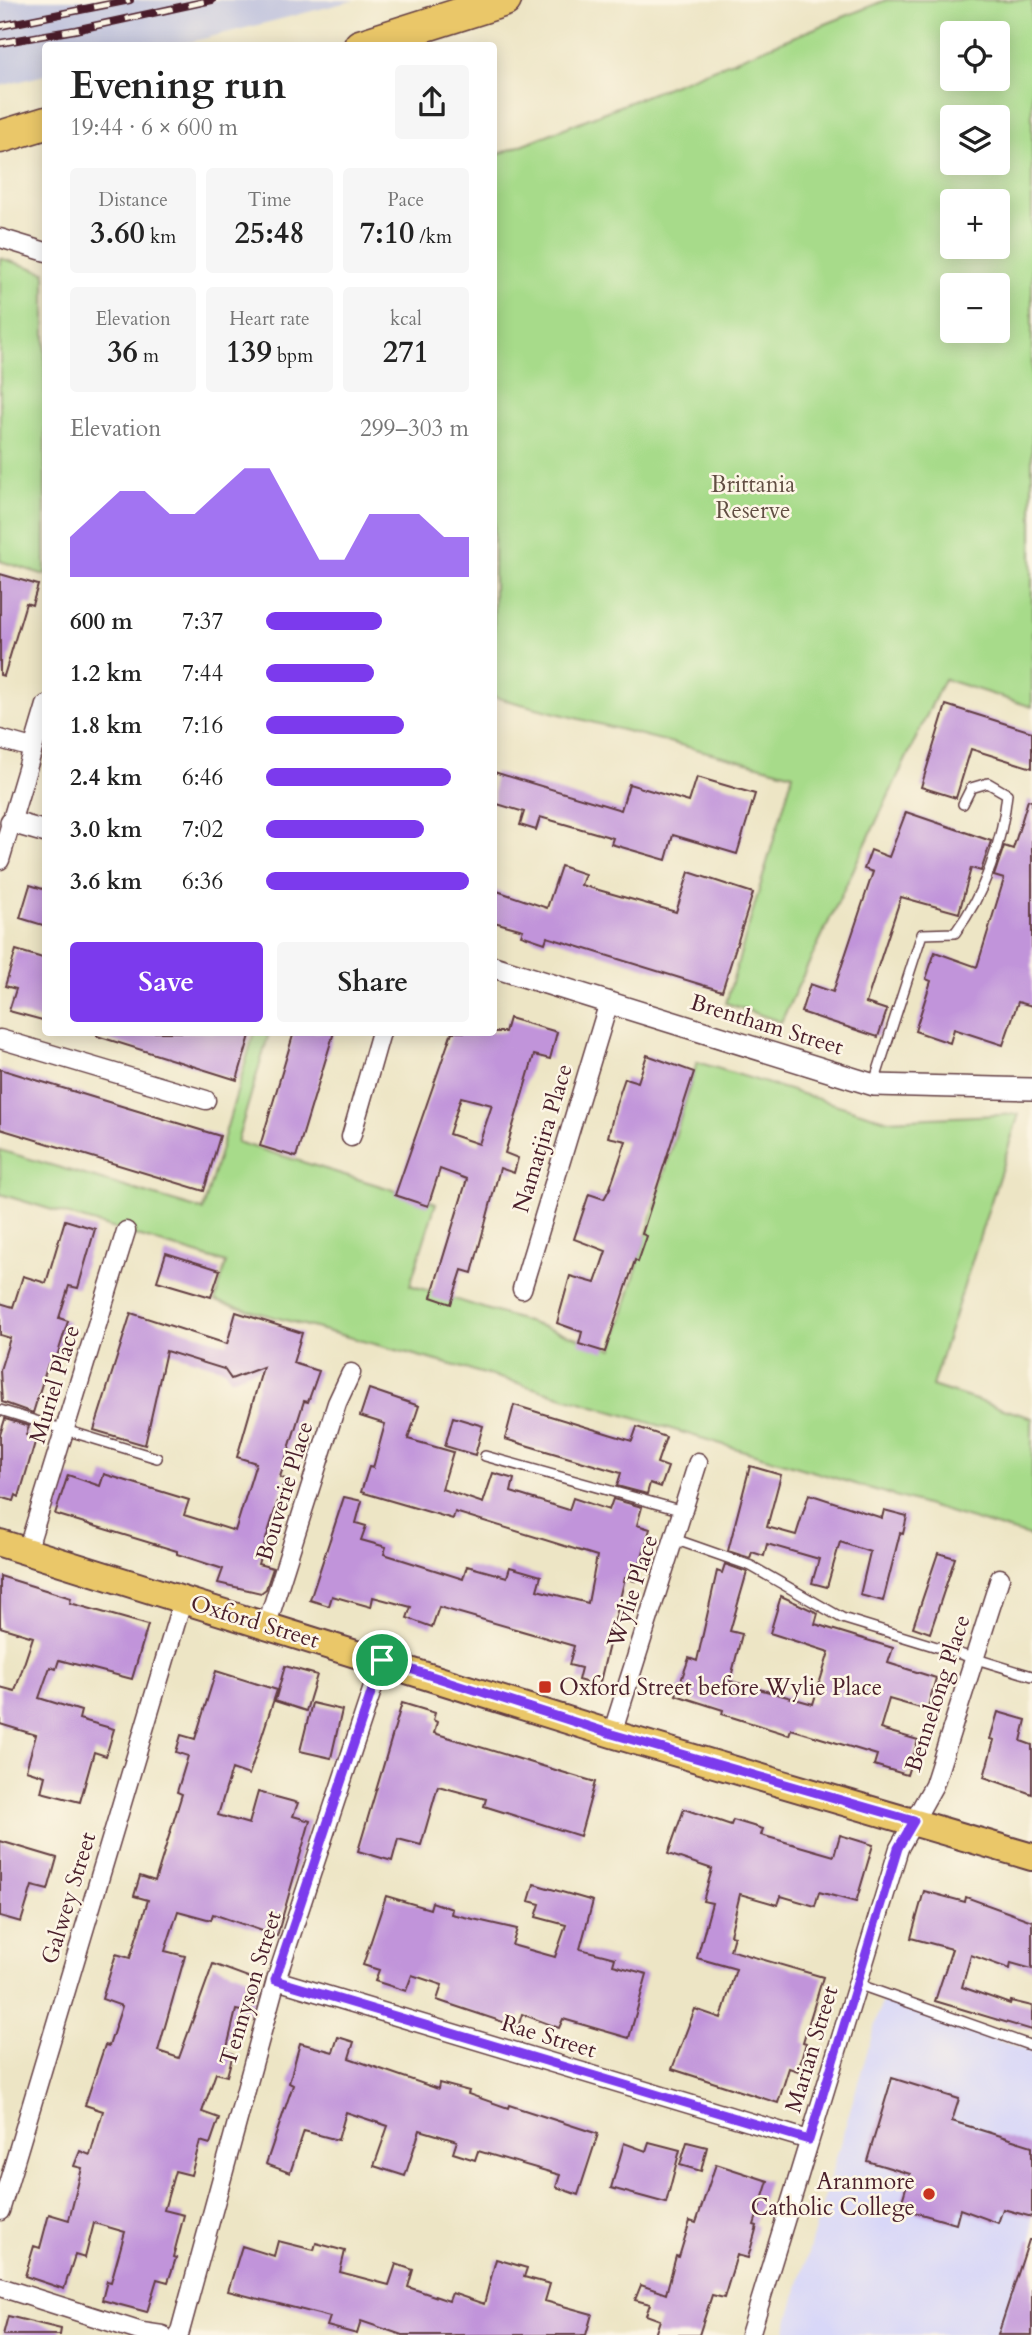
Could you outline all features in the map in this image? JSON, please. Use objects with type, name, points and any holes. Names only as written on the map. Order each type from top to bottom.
[{"type":"highway","points":[[373,42],[505,0]]},
{"type":"highway","points":[[0,134],[42,124]]},
{"type":"main road","name":"Oxford Street","points":[[0,1543],[267,1624],[612,1734],[1032,1857]]},
{"type":"street","points":[[0,238],[42,251]]},
{"type":"street","points":[[0,860],[42,717]]},
{"type":"street","points":[[0,738],[32,748]]},
{"type":"street","points":[[11,822],[42,831]]},
{"type":"street","name":"Brentham Street","points":[[497,968],[874,1085],[1032,1089]]},
{"type":"street","name":"Namatjira Place","points":[[522,1289],[609,1002]]},
{"type":"street","points":[[351,1137],[380,1036]]},
{"type":"street","points":[[0,1039],[206,1100]]},
{"type":"street","name":"Muriel Place","points":[[27,1551],[126,1231]]},
{"type":"street","name":"Bouverie Place","points":[[267,1624],[337,1403],[351,1373]]},
{"type":"street","name":"Wylie Place","points":[[612,1734],[698,1462]]},
{"type":"street","name":"Bennelong Place","points":[[914,1821],[934,1785],[1000,1578]]},
{"type":"street","name":"Galwey Street","points":[[0,2211],[183,1599]]},
{"type":"street","name":"Tennyson Street","points":[[179,2335],[275,1980],[382,1660]]},
{"type":"street","name":"Marian Street","points":[[750,2335],[898,1848],[914,1821]]},
{"type":"street","name":"Rae Street","points":[[275,1980],[809,2140]]},
{"type":"street","points":[[0,2287],[142,2332],[162,2335]]},
{"type":"lane","points":[[874,1085],[922,934],[955,933],[979,894],[1001,836],[1007,794],[988,783],[971,788],[963,803]]},
{"type":"lane","points":[[0,1410],[157,1458]]},
{"type":"lane","points":[[485,1456],[683,1511]]},
{"type":"lane","points":[[674,1539],[751,1566],[842,1618],[1032,1676]]},
{"type":"lane","points":[[856,1984],[1032,2046]]},
{"type":"shaded area","points":[[0,0],[355,0],[191,42],[42,42],[42,76],[0,86]]},
{"type":"shaded area","name":"Aranmore Catholic College","points":[[882,2001],[1032,2052],[1032,2335],[784,2335]]},
{"type":"green space","name":"Brittania Reserve","points":[[886,0],[1032,0],[1032,707],[944,679],[781,1022],[726,1003],[793,774],[497,698],[497,155]]},
{"type":"green space","points":[[0,258],[42,271],[42,574],[0,561]]},
{"type":"green space","points":[[253,1036],[268,1036],[237,1142],[436,1203],[410,1285],[613,1349],[697,1062],[887,1120],[1019,1114],[932,1386],[1032,1418],[1032,1537],[507,1380],[215,1301],[226,1263],[0,1194],[0,1150],[203,1210]]},
{"type":"building","points":[[0,574],[38,585],[32,605],[26,603],[4,676],[0,675]]},
{"type":"building","points":[[946,705],[1032,732],[1032,768],[971,749],[956,798],[921,787]]},
{"type":"building","points":[[497,773],[621,810],[629,784],[689,802],[697,777],[755,794],[737,854],[673,835],[666,860],[611,844],[613,838],[540,817],[536,830],[520,825],[524,812],[497,804]]},
{"type":"building","points":[[1028,800],[1032,801],[1032,1006],[1018,1002],[1003,1045],[954,1029],[950,1043],[915,1031],[931,981],[926,979],[935,952],[977,967],[1004,879],[994,876],[1004,846],[1013,849]]},
{"type":"building","points":[[906,812],[991,841],[981,871],[971,868],[959,913],[901,897],[866,1003],[887,1010],[878,1037],[801,1012],[810,984],[833,992],[873,872],[864,869],[871,850],[889,857]]},
{"type":"building","points":[[561,866],[585,874],[581,885],[676,912],[689,872],[753,893],[722,991],[547,937],[545,943],[521,935],[523,930],[497,923],[497,891],[547,908]]},
{"type":"building","points":[[30,885],[42,889],[42,925],[20,918]]},
{"type":"building","points":[[16,950],[42,958],[42,1020],[9,1011],[16,989],[5,986]]},
{"type":"building","points":[[509,1018],[557,1032],[550,1059],[534,1055],[505,1153],[518,1158],[514,1173],[500,1168],[472,1273],[462,1270],[451,1304],[431,1297],[467,1179],[440,1169],[428,1206],[395,1195],[451,1036],[497,1036],[497,1032],[505,1032]],"holes":[[[461,1097],[492,1105],[479,1144],[449,1134]]]},
{"type":"building","points":[[97,1036],[250,1036],[237,1080]]},
{"type":"building","points":[[293,1036],[333,1036],[296,1157],[260,1146]]},
{"type":"building","points":[[647,1055],[694,1072],[642,1234],[647,1236],[638,1262],[635,1260],[605,1352],[579,1344],[582,1332],[557,1323],[570,1276],[595,1283],[606,1251],[574,1239],[589,1194],[604,1199],[610,1188],[626,1141],[608,1137],[616,1104],[625,1078],[638,1082]]},
{"type":"building","points":[[0,1069],[220,1136],[204,1191],[0,1129]]},
{"type":"building","points":[[65,1220],[95,1229],[78,1288],[69,1286],[59,1318],[68,1321],[54,1366],[48,1364],[33,1413],[2,1402],[0,1370],[10,1338],[0,1335],[0,1303],[13,1307],[23,1276],[46,1283]]},
{"type":"building","points":[[166,1253],[220,1270],[211,1297],[157,1281]]},
{"type":"building","points":[[236,1312],[302,1333],[293,1363],[319,1371],[308,1402],[304,1401],[280,1477],[285,1479],[258,1564],[273,1568],[266,1589],[261,1593],[218,1583],[223,1569],[177,1554],[177,1551],[55,1514],[68,1475],[100,1486],[104,1474],[189,1500],[184,1515],[235,1531],[256,1463],[237,1457],[263,1367],[231,1379],[224,1369],[166,1351],[145,1445],[94,1430],[131,1313],[227,1344]]},
{"type":"building","points":[[369,1389],[419,1406],[408,1439],[453,1452],[442,1489],[483,1503],[493,1473],[514,1479],[511,1492],[569,1510],[573,1498],[609,1510],[613,1499],[642,1507],[637,1525],[650,1529],[635,1581],[625,1578],[599,1686],[578,1680],[581,1668],[569,1665],[574,1646],[439,1607],[432,1627],[407,1618],[411,1607],[373,1597],[371,1607],[332,1596],[329,1606],[310,1600],[344,1497],[362,1501],[356,1523],[366,1526],[361,1540],[386,1547],[384,1554],[463,1579],[467,1566],[507,1577],[510,1567],[541,1576],[537,1590],[588,1603],[597,1556],[455,1512],[453,1519],[361,1492],[369,1467],[373,1468],[385,1424],[360,1416]]},
{"type":"building","points":[[514,1405],[632,1441],[637,1427],[666,1437],[657,1463],[668,1467],[661,1487],[650,1483],[647,1494],[617,1486],[621,1473],[505,1439]]},
{"type":"building","points":[[453,1417],[483,1426],[475,1455],[445,1446]]},
{"type":"building","points":[[5,1419],[29,1426],[26,1435],[36,1439],[19,1497],[16,1495],[14,1501],[0,1497],[0,1435]]},
{"type":"building","points":[[750,1466],[781,1475],[767,1527],[796,1535],[809,1494],[882,1518],[884,1510],[907,1516],[903,1534],[900,1533],[883,1601],[860,1595],[870,1552],[840,1542],[827,1587],[812,1583],[819,1559],[767,1544],[764,1556],[752,1552],[750,1558],[728,1551]]},
{"type":"building","points":[[938,1553],[955,1558],[930,1633],[913,1627]]},
{"type":"building","points":[[725,1564],[747,1572],[730,1631],[742,1634],[730,1681],[813,1704],[829,1652],[770,1633],[781,1596],[818,1613],[815,1624],[893,1648],[888,1663],[936,1678],[927,1710],[889,1699],[880,1729],[918,1740],[907,1775],[874,1765],[877,1755],[791,1729],[789,1735],[722,1714],[723,1710],[676,1695],[689,1658],[697,1661],[717,1571],[722,1573]]},
{"type":"building","points":[[0,1576],[71,1598],[70,1603],[148,1625],[132,1679],[59,1660],[56,1669],[50,1667],[39,1698],[81,1711],[79,1719],[114,1729],[106,1756],[94,1752],[80,1802],[41,1792],[45,1776],[26,1770],[36,1735],[0,1724],[0,1687],[15,1691],[33,1637],[0,1627]]},
{"type":"building","points":[[285,1666],[317,1675],[306,1711],[275,1701]]},
{"type":"building","points":[[216,1671],[277,1690],[249,1775],[232,1769],[218,1815],[249,1824],[258,1792],[298,1803],[293,1816],[310,1821],[277,1936],[213,1914],[211,1920],[178,1911],[165,1951],[185,1956],[158,2051],[179,2058],[213,1964],[259,1981],[250,2013],[236,2010],[226,2052],[233,2054],[227,2076],[216,2073],[202,2112],[219,2118],[210,2144],[200,2141],[191,2175],[175,2171],[164,2210],[184,2215],[173,2257],[176,2258],[168,2282],[157,2279],[147,2312],[102,2300],[107,2281],[111,2282],[125,2232],[94,2223],[85,2258],[75,2255],[64,2289],[25,2276],[34,2246],[40,2248],[49,2214],[69,2220],[82,2168],[74,2166],[80,2151],[90,2155],[103,2111],[85,2105],[105,2045],[109,2046],[122,2006],[102,1999],[116,1954],[130,1958],[148,1900],[134,1896],[140,1876],[155,1881],[182,1794],[177,1792],[188,1756],[176,1752],[181,1735],[195,1739]]},
{"type":"building","points":[[312,1703],[342,1710],[331,1758],[300,1751]]},
{"type":"building","points":[[402,1703],[435,1713],[433,1720],[437,1722],[434,1733],[595,1782],[580,1836],[484,1806],[486,1799],[438,1786],[421,1845],[398,1839],[392,1861],[358,1851]]},
{"type":"building","points":[[998,1712],[1026,1720],[1021,1741],[1032,1745],[1032,1794],[984,1777],[994,1740],[990,1739]]},
{"type":"building","points":[[684,1809],[731,1825],[733,1820],[763,1829],[761,1835],[834,1856],[840,1835],[873,1845],[856,1902],[819,1892],[815,1906],[781,1896],[778,1905],[740,1894],[730,1935],[734,1936],[730,1950],[823,1977],[803,2042],[806,2043],[798,2071],[789,2068],[778,2103],[672,2069],[695,2009],[721,2018],[736,1969],[697,1958],[712,1903],[703,1901],[712,1869],[668,1854]]},
{"type":"building","points":[[0,1841],[57,1858],[48,1890],[32,1886],[21,1922],[0,1916]]},
{"type":"building","points":[[534,1884],[593,1901],[580,1949],[615,1958],[613,1965],[647,1974],[629,2038],[563,2019],[559,2028],[522,2014],[518,2027],[437,2000],[442,1985],[412,1975],[406,1991],[375,1981],[379,1970],[363,1965],[386,1896],[430,1909],[432,1902],[452,1909],[451,1914],[517,1929],[512,1945],[555,1957],[566,1925],[536,1917],[540,1904],[529,1901]]},
{"type":"building","points":[[924,1891],[965,1902],[966,1897],[1032,1921],[1032,1969],[1011,1963],[1010,1969],[971,1955],[962,1987],[1010,2004],[1011,2001],[1032,2006],[1032,2030],[935,2001],[952,1949],[911,1938]]},
{"type":"building","points":[[338,2037],[354,2042],[349,2058],[438,2089],[439,2083],[469,2091],[468,2094],[508,2108],[509,2105],[598,2134],[578,2195],[556,2187],[560,2175],[478,2151],[475,2160],[453,2153],[457,2141],[420,2130],[405,2176],[374,2166],[388,2126],[346,2112],[338,2140],[304,2131],[290,2173],[266,2164],[293,2085],[289,2083],[300,2043],[333,2052]]},
{"type":"building","points":[[892,2078],[959,2099],[952,2121],[1032,2146],[1032,2217],[1003,2209],[998,2223],[960,2209],[956,2224],[900,2208],[910,2174],[867,2161]]},
{"type":"building","points":[[649,2142],[680,2150],[666,2203],[611,2188],[624,2143],[646,2151]]},
{"type":"building","points":[[687,2142],[707,2147],[701,2171],[680,2165]]},
{"type":"building","points":[[716,2164],[768,2181],[754,2225],[757,2226],[748,2258],[737,2255],[724,2298],[712,2295],[699,2335],[655,2335],[660,2320],[646,2315],[650,2304],[635,2300],[641,2285],[666,2294],[676,2256],[679,2257],[690,2221],[696,2223]]},
{"type":"building","points":[[1029,2240],[1032,2240],[1032,2335],[998,2335]]},
{"type":"building","points":[[278,2241],[314,2250],[316,2243],[345,2251],[340,2272],[389,2285],[396,2264],[413,2270],[408,2287],[449,2301],[452,2293],[484,2304],[496,2259],[527,2268],[524,2277],[550,2284],[545,2301],[592,2314],[586,2335],[402,2335],[361,2321],[357,2334],[327,2326],[330,2317],[228,2291],[242,2246],[274,2256]]},
{"type":"building","points":[[8,2316],[61,2329],[60,2335],[3,2335]]},
{"type":"railway","points":[[0,26],[130,0]]},
{"type":"railway","points":[[0,43],[75,30],[212,0]]},
{"type":"place","name":"Oxford Street before Wylie Place","points":[[545,1687]]},
{"type":"place","name":"Aranmore Catholic College","points":[[929,2194]]},
{"type":"route","points":[[382,1660],[612,1734],[914,1821],[898,1848],[809,2140],[275,1980],[382,1660]]}]
